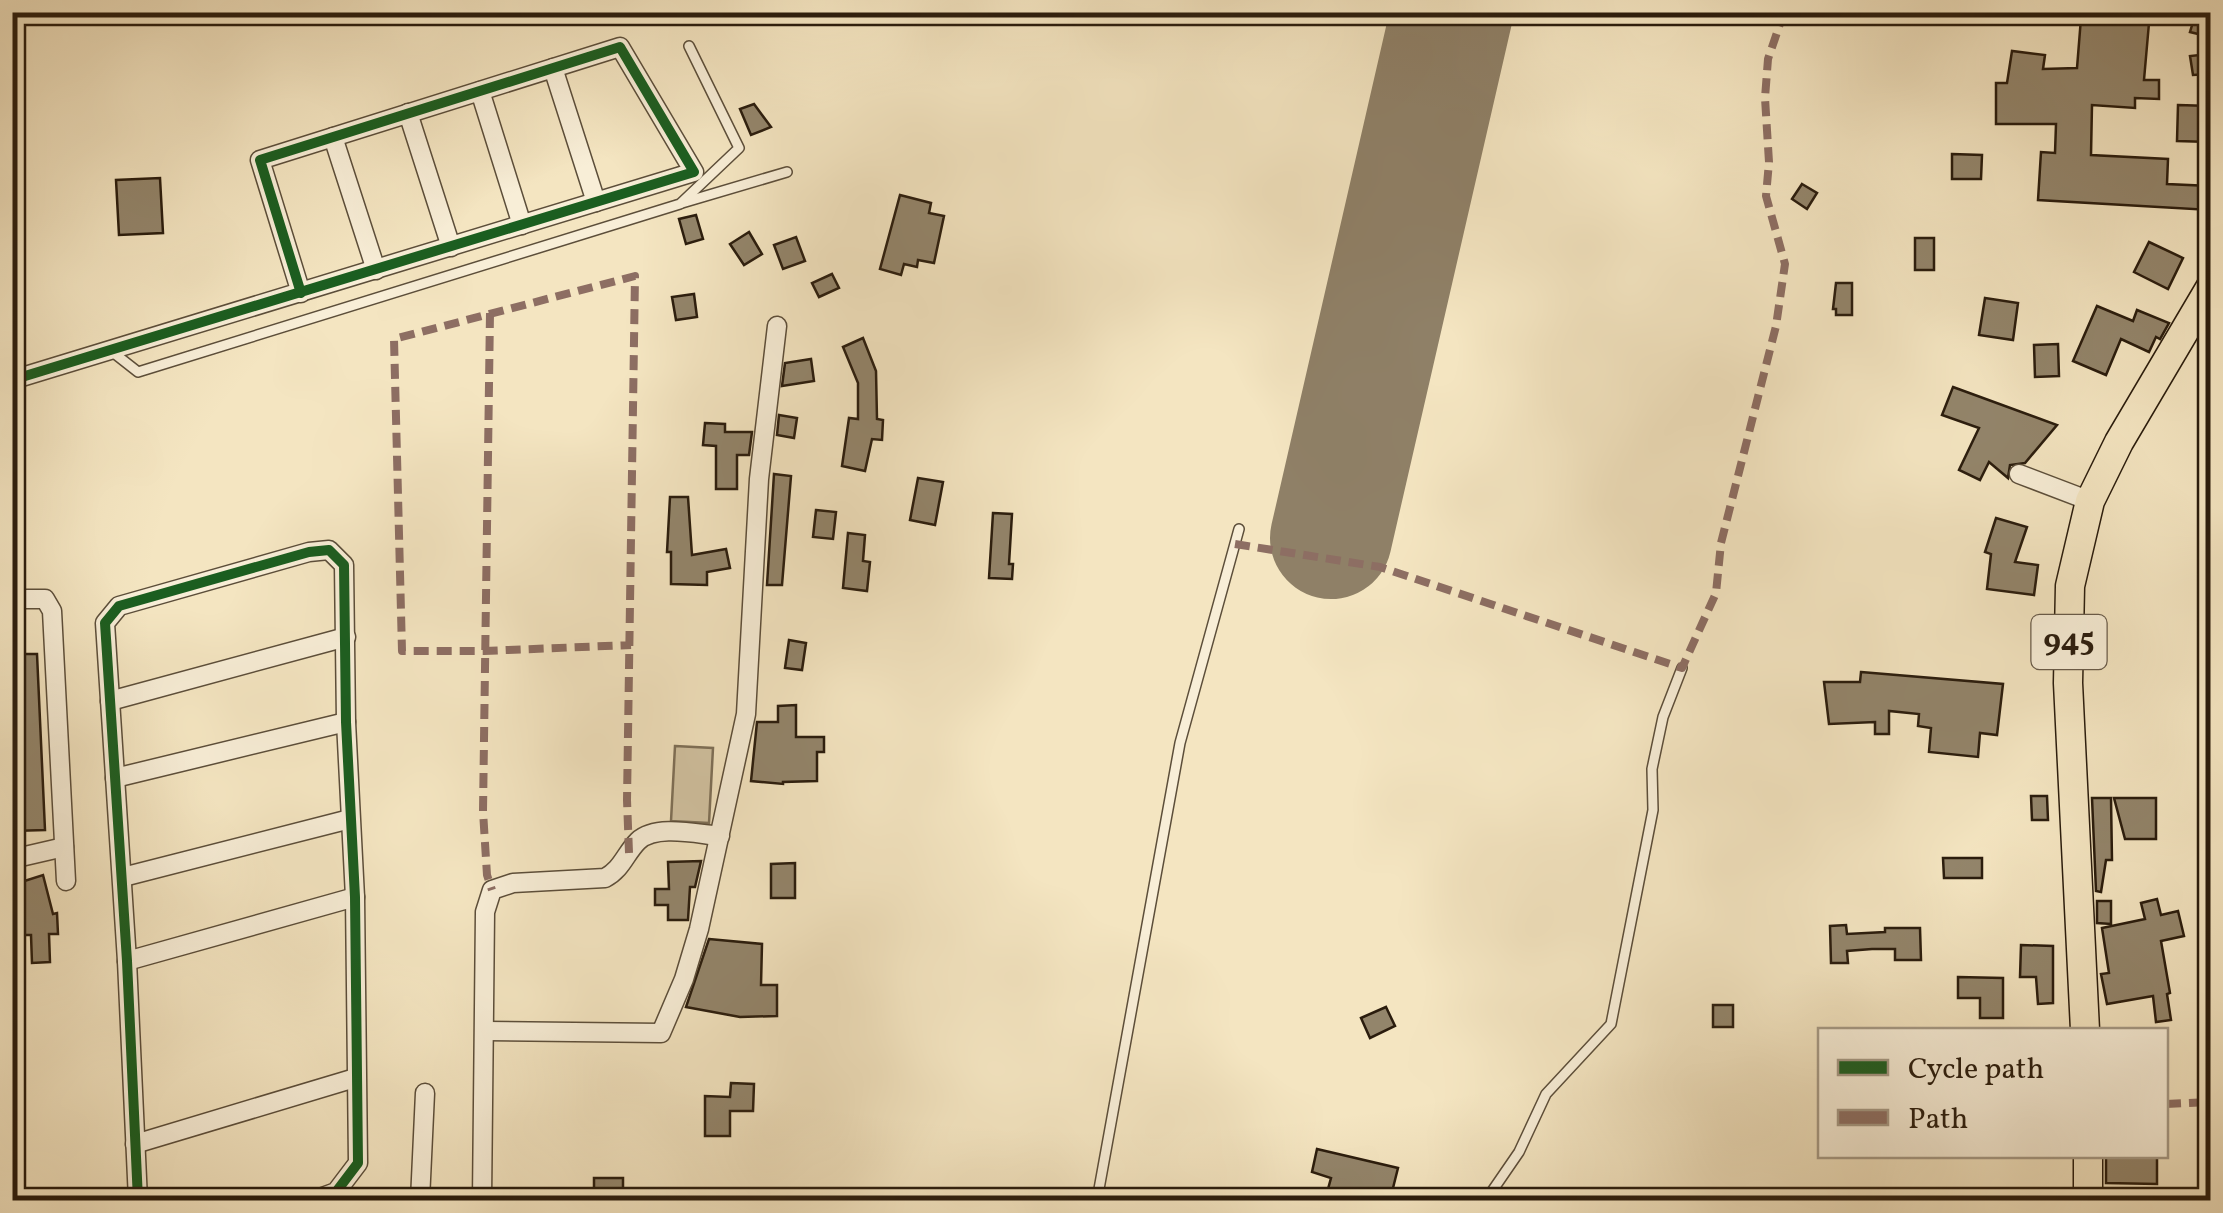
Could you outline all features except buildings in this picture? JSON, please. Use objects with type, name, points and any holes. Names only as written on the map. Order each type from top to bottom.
[{"type":"main road","name":"945","points":[[2086,1028],[2068,683],[2070,586],[2090,501],[2119,442],[2210,288]]},
{"type":"main road","points":[[2088,1158],[2088,1200]]},
{"type":"street","points":[[12,380],[301,293],[694,172],[620,47],[260,160],[301,293]]},
{"type":"street","points":[[553,68],[596,202]]},
{"type":"street","points":[[480,91],[522,225]]},
{"type":"street","points":[[408,114],[450,247]]},
{"type":"street","points":[[333,137],[376,270]]},
{"type":"street","points":[[486,1031],[661,1032],[684,979],[699,929],[746,714],[759,478],[776,326]]},
{"type":"street","points":[[2019,474],[2090,501]]},
{"type":"street","points":[[138,1200],[128,961],[106,624],[119,606],[272,562],[329,550],[344,565],[358,1163],[336,1192],[314,1200]]},
{"type":"street","points":[[12,599],[45,599],[52,612],[66,881]]},
{"type":"street","points":[[110,701],[346,636]]},
{"type":"street","points":[[115,778],[346,722]]},
{"type":"street","points":[[123,877],[350,819]]},
{"type":"street","points":[[482,1200],[485,912],[492,890],[512,883],[605,878],[615,873],[638,841],[649,834],[720,836]]},
{"type":"street","points":[[12,858],[64,847]]},
{"type":"street","points":[[128,961],[354,897]]},
{"type":"street","points":[[135,1144],[354,1078]]},
{"type":"street","points":[[420,1200],[425,1093]]},
{"type":"lane","points":[[680,204],[739,148],[689,46]]},
{"type":"lane","points":[[110,350],[138,372],[787,172]]},
{"type":"lane","points":[[1098,1200],[1180,744],[1238,529]]},
{"type":"lane","points":[[1486,1200],[1519,1152],[1546,1094],[1611,1024],[1653,810],[1652,768],[1663,718],[1682,668]]},
{"type":"shaded area","points":[[675,746],[713,748],[709,823],[671,821]]},
{"type":"runway","points":[[1331,538],[1452,12]]},
{"type":"marked path","points":[[1235,544],[1380,567],[1682,668],[1716,593],[1721,543],[1776,326],[1785,264],[1766,196],[1769,162],[1765,98],[1768,59],[1784,12]]},
{"type":"marked path","points":[[629,853],[635,276],[394,339],[402,651],[631,645]]},
{"type":"marked path","points":[[490,313],[483,811],[487,875],[492,890]]},
{"type":"marked path","points":[[2168,1104],[2210,1102]]},
{"type":"cycle path","points":[[12,380],[694,172],[620,47],[260,160],[301,293]]},
{"type":"cycle path","points":[[138,1200],[105,623],[119,606],[309,552],[329,550],[344,565],[346,722],[355,897],[358,1163],[336,1192],[314,1200]]}]
